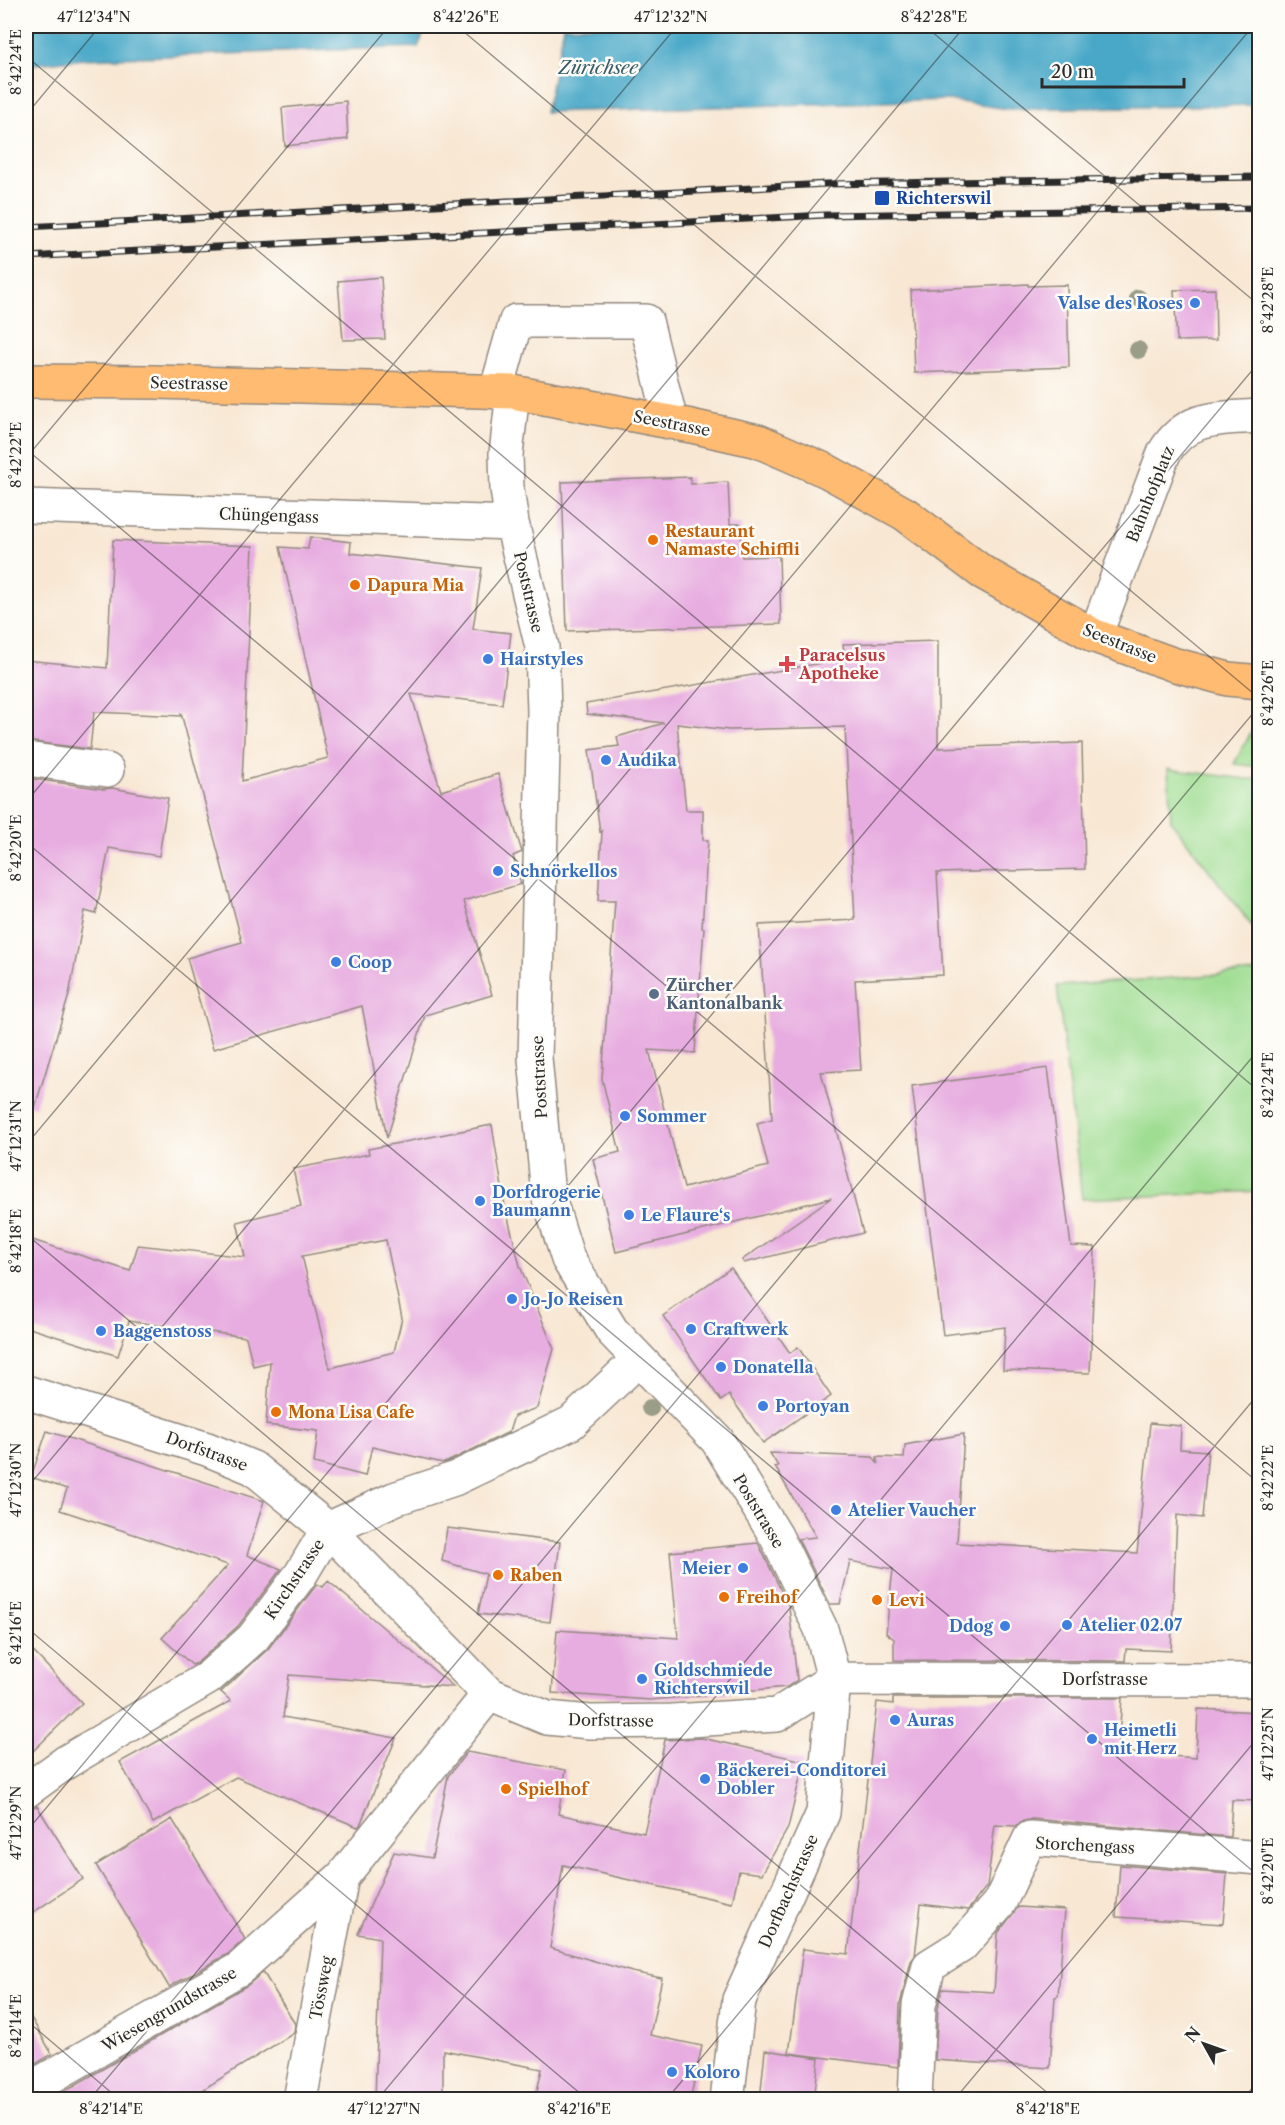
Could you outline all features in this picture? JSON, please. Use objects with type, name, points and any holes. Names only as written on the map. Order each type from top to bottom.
[{"type":"main road","name":"Seestrasse","points":[[26,381],[154,382],[505,392],[671,422],[759,441],[827,471],[905,514],[982,572],[1095,636],[1172,664],[1228,679],[1260,682]]},
{"type":"street","name":"Poststrasse","points":[[671,422],[646,321],[516,321],[505,392],[507,489],[512,524],[542,646],[544,712],[535,1058],[548,1196],[568,1259],[612,1331],[717,1440],[776,1536],[821,1629],[834,1678]]},
{"type":"street","name":"Bahnhofplatz","points":[[1095,636],[1160,464],[1173,438],[1197,422],[1260,416]]},
{"type":"street","name":"Chüngengass","points":[[26,506],[512,524]]},
{"type":"street","points":[[26,759],[107,770]]},
{"type":"street","name":"Kirchstrasse","points":[[26,1791],[66,1761],[208,1678],[253,1638],[301,1574],[328,1529],[394,1498],[454,1479],[571,1423],[639,1359]]},
{"type":"street","name":"Dorfstrasse","points":[[26,1392],[207,1449],[253,1468],[328,1529],[489,1694],[548,1718],[590,1722],[672,1721],[777,1715],[834,1678],[1260,1680]]},
{"type":"street","name":"Dorfbachstrasse","points":[[727,2100],[739,2000],[824,1813],[834,1678]]},
{"type":"street","name":"Wiesengrundstrasse","points":[[26,2091],[239,1969],[342,1877],[489,1694]]},
{"type":"street","name":"Storchengass","points":[[915,2100],[919,2006],[929,1966],[962,1946],[1000,1902],[1030,1839],[1260,1858]]},
{"type":"street","name":"Tössweg","points":[[300,2100],[342,1877]]},
{"type":"green space","points":[[1254,727],[1259,727],[1259,767],[1234,764]]},
{"type":"green space","points":[[1168,769],[1259,779],[1259,935],[1171,821]]},
{"type":"green space","points":[[1257,972],[1260,976],[1259,1191],[1082,1199],[1057,986]]},
{"type":"water","points":[[26,26],[427,26],[418,47],[84,59],[26,65]]},
{"type":"water","name":"Zürichsee","points":[[564,26],[1259,26],[1259,105],[1007,109],[947,100],[546,112]]},
{"type":"building","points":[[346,101],[348,139],[285,146],[282,108]]},
{"type":"building","points":[[381,277],[385,339],[343,340],[338,281]]},
{"type":"building","points":[[1028,284],[1028,286],[1067,285],[1069,367],[914,373],[911,290]]},
{"type":"building","name":"Valse des Roses","points":[[1215,289],[1216,340],[1177,341],[1174,290]]},
{"type":"building","name":"Restaurant Namaste Schiffli","points":[[690,477],[691,484],[728,482],[730,524],[741,524],[742,557],[779,556],[781,624],[567,631],[562,482]]},
{"type":"building","points":[[310,537],[351,542],[350,553],[482,568],[473,629],[511,633],[502,704],[411,694],[441,791],[498,774],[522,852],[513,856],[521,884],[464,901],[492,995],[425,1015],[387,1138],[362,1006],[213,1049],[187,958],[242,942],[181,713],[181,716],[94,712],[90,749],[26,741],[26,660],[107,668],[113,540],[253,546],[242,781],[328,758],[280,547],[308,549]]},
{"type":"building","points":[[938,641],[938,748],[1082,743],[1085,869],[937,873],[943,975],[855,980],[861,1070],[821,1072],[863,1233],[744,1263],[742,1260],[831,1198],[616,1252],[593,1159],[620,1152],[602,1079],[615,901],[598,901],[602,831],[600,832],[589,750],[619,746],[617,737],[664,723],[587,714],[586,704],[845,659],[843,644]],"holes":[[[677,724],[729,730],[845,727],[855,920],[759,925],[772,1119],[757,1123],[768,1166],[684,1188],[649,1050],[695,1053],[708,840],[703,840],[703,810],[686,810]]]},
{"type":"building","points":[[26,778],[104,789],[112,788],[168,798],[159,856],[109,848],[96,914],[85,911],[69,995],[35,1107],[26,1105]]},
{"type":"building","points":[[1048,1068],[1071,1246],[1095,1247],[1090,1373],[1003,1370],[1005,1327],[943,1335],[912,1086]]},
{"type":"building","points":[[492,1125],[505,1206],[520,1266],[554,1349],[537,1408],[514,1416],[509,1432],[443,1463],[372,1447],[365,1476],[314,1463],[318,1431],[266,1425],[270,1362],[253,1366],[246,1337],[129,1321],[118,1356],[26,1327],[26,1238],[130,1271],[138,1245],[245,1257],[237,1222],[301,1206],[293,1169],[369,1154],[368,1149]],"holes":[[[386,1240],[402,1318],[394,1352],[330,1368],[302,1256]]]},
{"type":"building","points":[[731,1268],[790,1353],[798,1347],[831,1396],[763,1443],[729,1395],[721,1401],[663,1316]]},
{"type":"building","points":[[1150,1423],[1181,1426],[1180,1449],[1208,1451],[1202,1518],[1177,1515],[1171,1651],[1126,1649],[1125,1661],[894,1660],[894,1639],[886,1633],[893,1569],[850,1561],[840,1604],[830,1604],[798,1539],[816,1537],[775,1467],[778,1466],[770,1453],[873,1457],[878,1464],[877,1457],[904,1458],[905,1445],[964,1434],[957,1543],[1137,1553]]},
{"type":"building","points":[[47,1431],[264,1501],[247,1555],[281,1569],[239,1625],[197,1663],[192,1665],[162,1638],[228,1565],[60,1510],[67,1489],[31,1477]]},
{"type":"building","name":"Raben","points":[[447,1528],[560,1542],[550,1622],[478,1614],[486,1574],[442,1561]]},
{"type":"building","name":"Freihof","points":[[758,1543],[789,1607],[797,1680],[787,1687],[650,1700],[552,1693],[557,1630],[678,1638],[670,1552]]},
{"type":"building","points":[[328,1581],[454,1687],[289,1675],[283,1717],[396,1738],[360,1825],[358,1827],[236,1777],[153,1823],[120,1762],[231,1701],[221,1692],[268,1649],[317,1584],[323,1587]]},
{"type":"building","points":[[26,1644],[82,1703],[26,1758]]},
{"type":"building","points":[[893,1698],[1122,1698],[1118,1752],[1196,1758],[1198,1709],[1260,1712],[1260,1801],[1232,1800],[1230,1837],[1032,1819],[1016,1826],[995,1825],[987,1886],[968,1910],[921,1904],[915,1956],[911,1961],[900,2004],[898,2067],[789,2053],[803,1949],[848,1954],[877,1702],[893,1704]]},
{"type":"building","points":[[702,1738],[804,1761],[788,1828],[762,1874],[739,1871],[732,1903],[563,1865],[550,1948],[632,1972],[662,1978],[650,2035],[702,2046],[690,2100],[535,2100],[542,2069],[443,2050],[443,2100],[375,2100],[380,1938],[358,1934],[394,1852],[432,1858],[448,1776],[467,1752],[566,1770],[558,1814],[644,1833],[665,1740]]},
{"type":"building","points":[[37,1806],[83,1879],[26,1917],[26,1809]]},
{"type":"building","points":[[172,1819],[245,1939],[228,1954],[169,1987],[96,1865]]},
{"type":"building","points":[[1120,1865],[1227,1874],[1223,1924],[1116,1917]]},
{"type":"building","points":[[1018,1907],[1065,1910],[1050,2068],[935,2060],[938,2008],[942,1989],[994,1992],[998,1933]]},
{"type":"building","points":[[263,1972],[295,2024],[294,2033],[186,2100],[49,2100],[248,1985]]},
{"type":"building","points":[[26,2009],[52,2054],[26,2070]]},
{"type":"building","points":[[765,2050],[819,2058],[814,2100],[760,2100]]},
{"type":"railway","points":[[26,227],[826,184],[1260,177]]},
{"type":"railway","points":[[26,257],[825,215],[1260,208]]},
{"type":"place","name":"Richterswil","points":[[882,198]]},
{"type":"place","name":"Valse des Roses","points":[[1195,303]]},
{"type":"place","name":"Restaurant Namaste Schiffli","points":[[653,540]]},
{"type":"place","name":"Dapura Mia","points":[[355,585]]},
{"type":"place","name":"Hairstyles","points":[[488,659]]},
{"type":"place","name":"Paracelsus Apotheke","points":[[787,664]]},
{"type":"place","name":"Audika","points":[[606,760]]},
{"type":"place","name":"Schnörkellos","points":[[498,871]]},
{"type":"place","name":"Coop","points":[[336,962]]},
{"type":"place","name":"Zürcher Kantonalbank","points":[[654,994]]},
{"type":"place","name":"Sommer","points":[[625,1116]]},
{"type":"place","name":"Dorfdrogerie Baumann","points":[[480,1201]]},
{"type":"place","name":"Le Flaure‘s","points":[[629,1215]]},
{"type":"place","name":"Jo-Jo Reisen","points":[[512,1299]]},
{"type":"place","name":"Craftwerk","points":[[691,1329]]},
{"type":"place","name":"Baggenstoss","points":[[101,1331]]},
{"type":"place","name":"Donatella","points":[[721,1367]]},
{"type":"place","name":"Portoyan","points":[[763,1406]]},
{"type":"place","name":"Mona Lisa Cafe","points":[[276,1412]]},
{"type":"place","name":"Atelier Vaucher","points":[[836,1510]]},
{"type":"place","name":"Meier","points":[[743,1568]]},
{"type":"place","name":"Raben","points":[[498,1575]]},
{"type":"place","name":"Freihof","points":[[724,1597]]},
{"type":"place","name":"Levi","points":[[877,1600]]},
{"type":"place","name":"Atelier 02.07","points":[[1067,1625]]},
{"type":"place","name":"Ddog","points":[[1005,1626]]},
{"type":"place","name":"Goldschmiede Richterswil","points":[[642,1679]]},
{"type":"place","name":"Auras","points":[[895,1720]]},
{"type":"place","name":"Heimetli mit Herz","points":[[1092,1739]]},
{"type":"place","name":"Bäckerei-Conditorei Dobler","points":[[705,1779]]},
{"type":"place","name":"Spielhof","points":[[506,1789]]},
{"type":"place","name":"Koloro","points":[[672,2072]]}]
